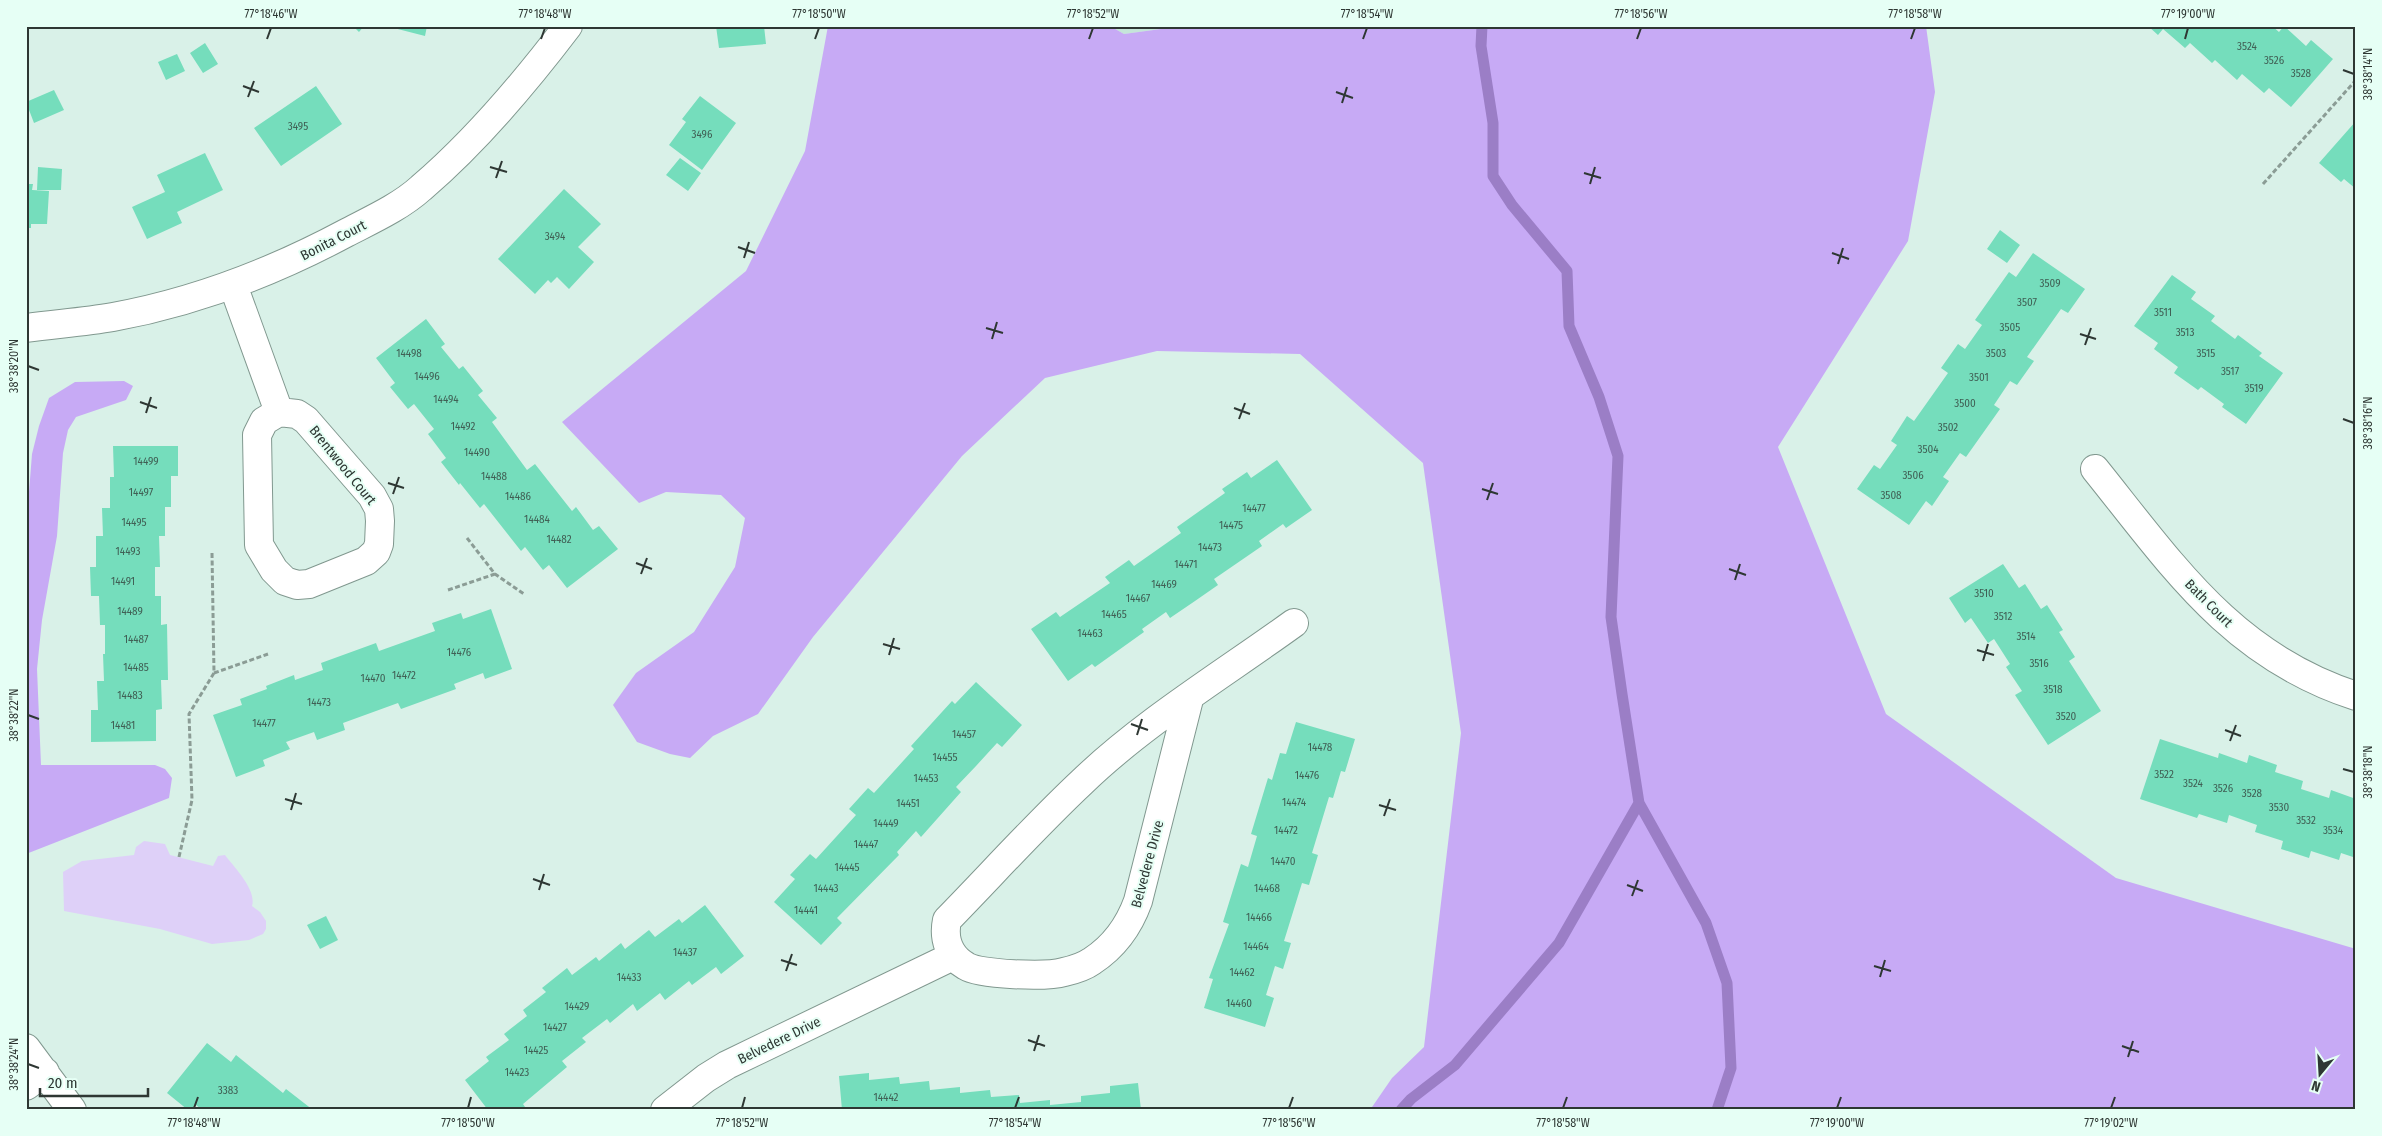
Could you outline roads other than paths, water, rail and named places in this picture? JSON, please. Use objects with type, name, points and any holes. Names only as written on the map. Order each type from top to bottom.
[{"type":"street","name":"Bonita Court","points":[[26,328],[112,317],[194,297],[233,285],[304,256],[377,217],[420,190],[488,122],[568,26]]},
{"type":"street","points":[[233,285],[279,412]]},
{"type":"street","name":"Brentwood Court","points":[[279,412],[297,414],[306,420],[372,496],[379,509],[380,533],[376,552],[366,561],[309,584],[296,585],[285,581],[264,556],[258,540],[257,435],[264,421],[279,412]]},
{"type":"street","name":"Bath Court","points":[[2095,469],[2172,565],[2214,611],[2260,650],[2290,668],[2330,688],[2356,696]]},
{"type":"street","points":[[953,956],[948,946],[945,932],[947,920],[1082,781],[1132,740],[1294,623]]},
{"type":"street","name":"Belvedere Drive","points":[[665,1110],[706,1078],[727,1065],[953,956],[965,966],[983,972],[1023,974],[1063,972],[1091,962],[1115,943],[1132,919],[1138,902],[1189,698]]},
{"type":"street","points":[[26,1048],[35,1079],[72,1110]]},
{"type":"waterway","points":[[1482,26],[1481,46],[1493,123],[1493,176],[1512,205],[1567,271],[1569,326],[1599,397],[1618,456],[1611,617],[1622,694],[1639,803],[1706,923],[1727,983],[1731,1068],[1717,1110]]},
{"type":"waterway","points":[[1401,1110],[1411,1099],[1455,1065],[1559,943],[1639,803]]}]
